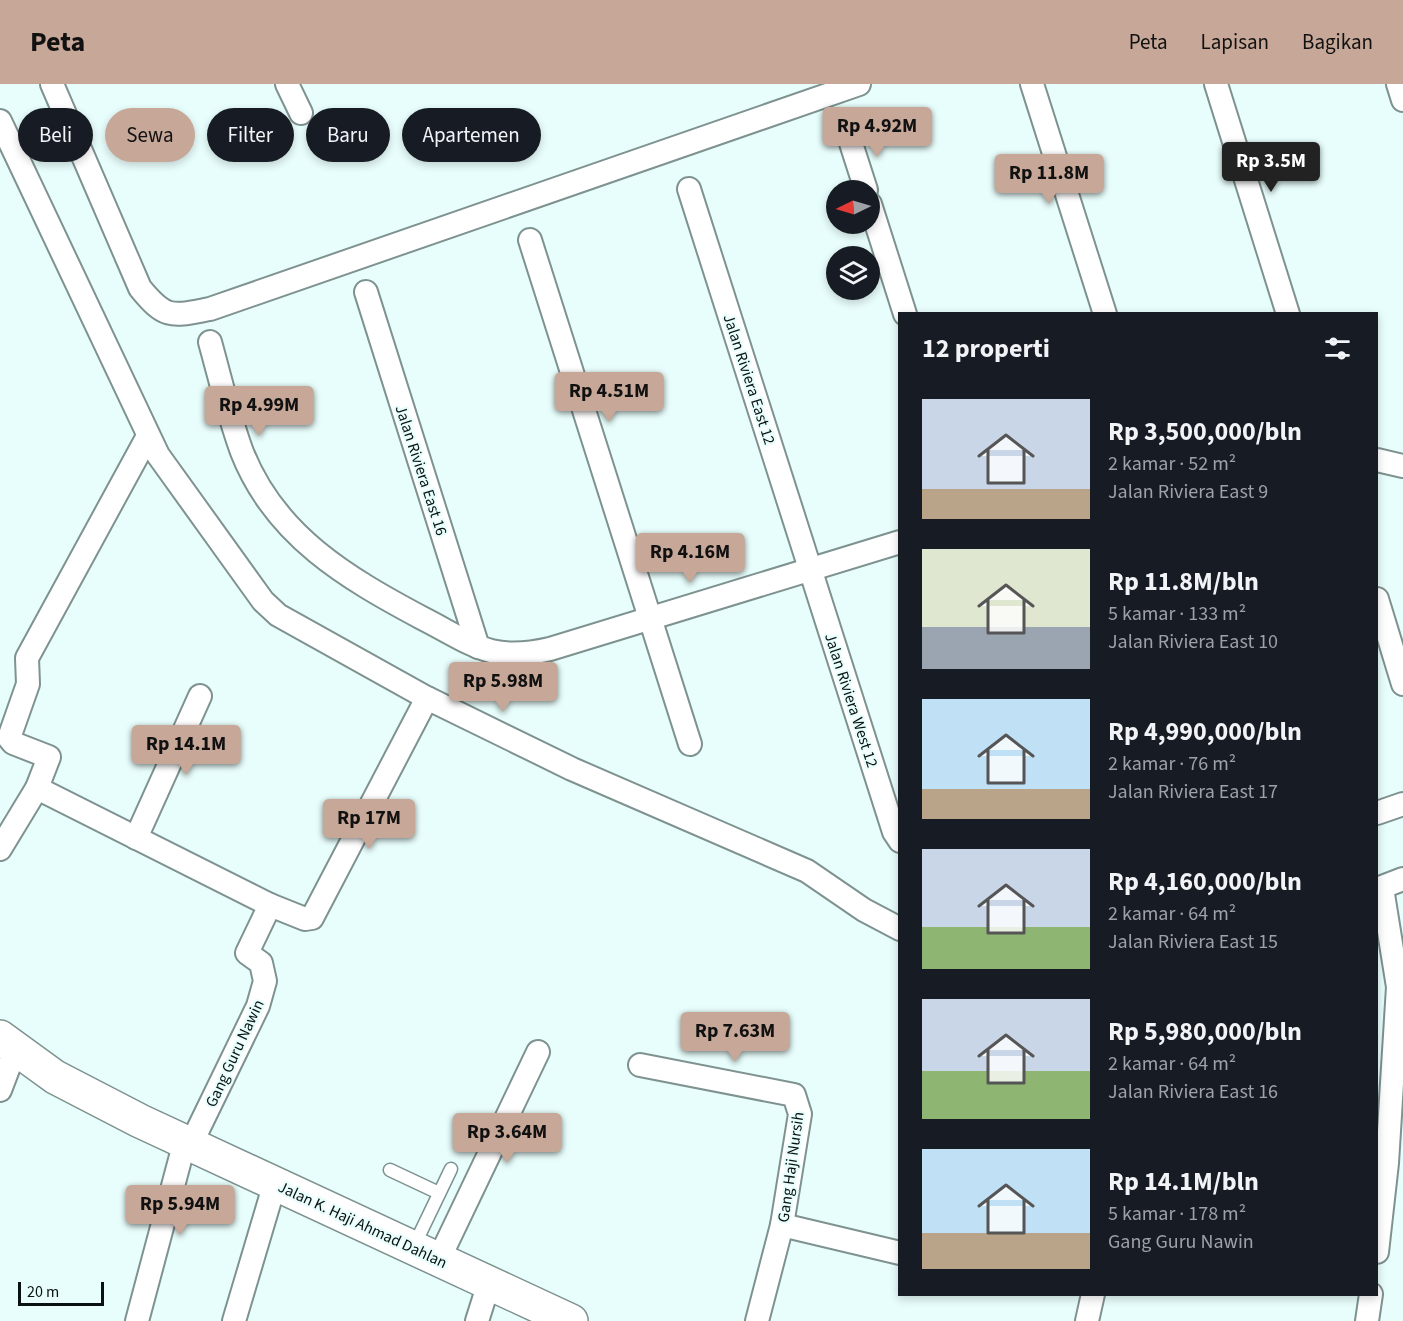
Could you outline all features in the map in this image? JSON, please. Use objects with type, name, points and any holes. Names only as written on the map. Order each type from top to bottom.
[{"type":"main road","name":"Jalan K. Haji Ahmad Dahlan","points":[[8,1043],[56,1077],[140,1121],[571,1321]]},
{"type":"street","points":[[52,84],[140,288],[157,309],[177,315],[210,309],[859,84]]},
{"type":"street","points":[[287,84],[301,112]]},
{"type":"street","points":[[1032,84],[1104,312]]},
{"type":"street","points":[[1215,84],[1287,312]]},
{"type":"street","points":[[1398,84],[1403,100]]},
{"type":"street","points":[[0,121],[158,455],[256,591],[278,615],[427,698],[572,769],[807,871],[864,910],[898,928]]},
{"type":"street","points":[[849,137],[863,180]]},
{"type":"street","name":"Jalan Riviera East 12","points":[[689,189],[810,568]]},
{"type":"street","points":[[880,234],[904,312]]},
{"type":"street","points":[[530,240],[690,744]]},
{"type":"street","name":"Jalan Riviera East 16","points":[[366,292],[478,647]]},
{"type":"street","points":[[210,342],[242,452],[266,496],[299,538],[332,566],[358,583],[478,647],[502,655],[522,656],[898,543]]},
{"type":"street","points":[[0,849],[37,788],[49,757],[6,739],[9,738],[28,684],[27,658],[148,436]]},
{"type":"street","points":[[1378,460],[1403,466]]},
{"type":"street","name":"Jalan Riviera West 12","points":[[810,568],[897,837]]},
{"type":"street","points":[[1378,602],[1403,684]]},
{"type":"street","points":[[136,838],[200,696]]},
{"type":"street","points":[[37,788],[270,905],[305,919],[312,918],[427,698]]},
{"type":"street","points":[[1378,813],[1403,804]]},
{"type":"street","points":[[1378,1241],[1387,1163],[1400,987],[1379,888],[1403,879]]},
{"type":"street","name":"Gang Guru Nawin","points":[[188,1143],[258,1006],[265,981],[261,963],[247,953],[270,905]]},
{"type":"street","points":[[0,1090],[8,1043]]},
{"type":"street","points":[[427,1253],[538,1052]]},
{"type":"street","name":"Gang Haji Nursih","points":[[640,1065],[794,1095],[800,1114],[782,1225],[757,1321]]},
{"type":"street","points":[[137,1321],[188,1143]]},
{"type":"street","points":[[234,1321],[275,1183]]},
{"type":"street","points":[[782,1225],[898,1253]]},
{"type":"street","points":[[477,1321],[489,1283]]},
{"type":"street","points":[[1087,1321],[1093,1296]]},
{"type":"street","points":[[1367,1321],[1371,1296]]},
{"type":"lane","points":[[427,1253],[439,1193],[451,1169]]},
{"type":"lane","points":[[390,1170],[439,1193]]}]
